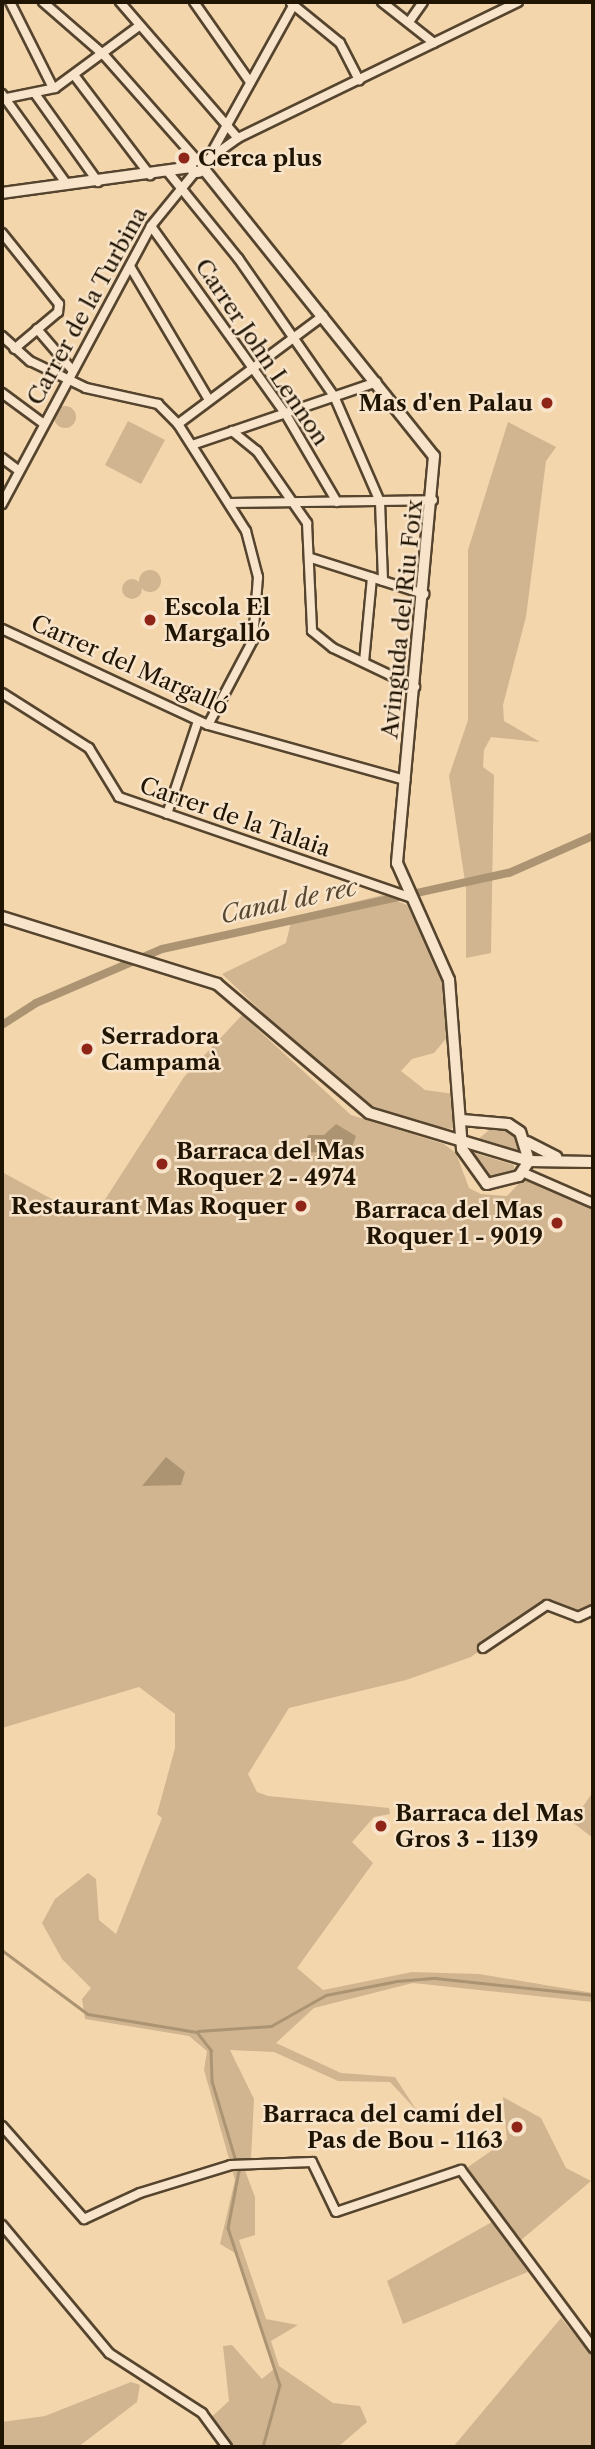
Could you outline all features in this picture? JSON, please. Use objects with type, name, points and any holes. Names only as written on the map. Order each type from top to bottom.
[{"type":"street","points":[[10,2],[53,88]]},
{"type":"street","points":[[43,2],[104,55],[186,146],[197,166]]},
{"type":"street","points":[[120,2],[224,129],[238,138]]},
{"type":"street","points":[[194,2],[250,82]]},
{"type":"street","points":[[382,2],[434,43]]},
{"type":"street","points":[[409,22],[423,2]]},
{"type":"street","points":[[2,193],[66,183],[98,183],[197,166],[238,138],[518,2]]},
{"type":"street","points":[[197,166],[224,129],[293,3],[340,43],[359,80]]},
{"type":"street","points":[[3,97],[36,95],[53,88],[104,55],[139,26]]},
{"type":"street","points":[[74,75],[150,175]]},
{"type":"street","points":[[36,95],[98,183]]},
{"type":"street","points":[[3,97],[66,183]]},
{"type":"street","name":"Avinguda del Riu Foix","points":[[197,166],[219,186],[434,456],[433,500],[397,863],[449,979],[463,1142]]},
{"type":"street","name":"Carrer de la Turbina","points":[[2,504],[131,268],[151,226],[178,186],[197,166]]},
{"type":"street","points":[[172,172],[178,186],[334,397],[380,502],[383,581]]},
{"type":"street","name":"Carrer John Lennon","points":[[151,226],[251,370],[285,413],[337,502]]},
{"type":"street","points":[[2,233],[59,304],[37,329],[14,349]]},
{"type":"street","points":[[131,268],[209,401]]},
{"type":"street","points":[[178,424],[323,316]]},
{"type":"street","points":[[37,329],[71,375]]},
{"type":"street","points":[[2,336],[14,349],[71,375],[158,404],[178,424],[229,503],[255,555],[253,640],[208,725]]},
{"type":"street","points":[[192,445],[377,382]]},
{"type":"street","points":[[2,393],[44,424]]},
{"type":"street","points":[[232,431],[257,451],[307,523],[312,558],[306,610],[312,631],[364,662],[415,687]]},
{"type":"street","points":[[2,458],[19,471]]},
{"type":"street","points":[[229,503],[433,500]]},
{"type":"street","points":[[312,558],[424,594]]},
{"type":"street","points":[[364,662],[372,578]]},
{"type":"street","name":"Carrer del Margalló","points":[[2,629],[208,725],[405,780]]},
{"type":"street","name":"Carrer de la Talaia","points":[[2,693],[89,748],[119,797],[412,898]]},
{"type":"street","points":[[167,814],[198,721]]},
{"type":"street","points":[[2,917],[137,958],[231,992],[360,1109],[528,1161],[593,1162]]},
{"type":"street","points":[[462,1120],[482,1126],[508,1124],[540,1152],[574,1161]]},
{"type":"street","points":[[463,1142],[482,1126]]},
{"type":"street","points":[[463,1142],[467,1162],[487,1184],[508,1182],[522,1172],[528,1161],[525,1138]]},
{"type":"street","points":[[522,1172],[593,1203]]},
{"type":"street","points":[[483,1648],[547,1605],[578,1618],[593,1610]]},
{"type":"street","points":[[2,2126],[84,2219],[140,2193],[231,2165],[313,2162],[336,2212],[461,2170],[593,2348]]},
{"type":"street","points":[[2,2225],[108,2353],[202,2413],[227,2447]]},
{"type":"shaded area","points":[[65,406],[73,409],[76,417],[73,425],[65,428],[57,425],[54,417],[57,409]]},
{"type":"shaded area","points":[[128,421],[165,440],[141,484],[105,465]]},
{"type":"shaded area","points":[[508,422],[556,447],[546,461],[526,617],[503,705],[504,721],[540,742],[491,737],[484,750],[483,767],[494,775],[491,953],[466,958],[466,888],[449,776],[468,720],[468,550]]},
{"type":"shaded area","points":[[150,570],[158,573],[161,581],[158,589],[150,592],[142,589],[139,581],[142,573]]},
{"type":"shaded area","points":[[132,579],[139,582],[142,589],[139,596],[132,599],[125,596],[122,589],[125,582]]},
{"type":"shaded area","points":[[383,895],[407,905],[443,976],[449,1035],[434,1053],[412,1059],[401,1071],[425,1090],[454,1094],[459,1123],[451,1129],[407,1121],[351,1096],[222,974],[286,943],[292,917]]},
{"type":"shaded area","points":[[242,1015],[351,1115],[444,1144],[456,1153],[469,1188],[481,1194],[507,1196],[524,1178],[593,1210],[593,1605],[579,1614],[549,1600],[471,1657],[406,1680],[289,1708],[248,1774],[257,1792],[268,1796],[389,1808],[390,1814],[374,1817],[352,1842],[373,1863],[297,1968],[323,1990],[412,1972],[479,1974],[593,1993],[593,2002],[413,1983],[314,2008],[276,2043],[341,2073],[395,2077],[417,2111],[390,2082],[338,2081],[274,2052],[230,2050],[254,2099],[251,2159],[244,2168],[255,2197],[255,2235],[239,2240],[266,2319],[298,2325],[271,2341],[279,2366],[333,2403],[360,2406],[367,2422],[338,2447],[220,2447],[206,2422],[229,2401],[223,2346],[232,2345],[262,2379],[274,2369],[235,2253],[220,2244],[235,2180],[204,2070],[207,2051],[189,2036],[85,2019],[82,1999],[91,1988],[62,1959],[42,1923],[55,1899],[88,1873],[96,1879],[99,1920],[116,1934],[162,1818],[157,1814],[175,1748],[175,1714],[139,1687],[2,1728],[2,1172],[83,1216],[95,1215],[184,1077]]},
{"type":"shaded area","points":[[336,1124],[356,1136],[351,1150],[302,1153],[308,1135],[324,1135]]},
{"type":"shaded area","points":[[494,1126],[515,1134],[520,1153],[477,1140]]},
{"type":"shaded area","points":[[471,1152],[514,1165],[514,1169],[498,1181],[481,1176]]},
{"type":"shaded area","points":[[166,1457],[185,1472],[181,1485],[142,1486]]},
{"type":"shaded area","points":[[593,1792],[593,1838],[572,1822]]},
{"type":"shaded area","points":[[503,2097],[541,2118],[566,2168],[591,2181],[514,2246],[530,2271],[403,2324],[387,2281],[499,2218],[465,2169],[507,2140]]},
{"type":"shaded area","points":[[561,2318],[593,2357],[593,2447],[453,2447]]},
{"type":"shaded area","points":[[131,2382],[140,2385],[137,2402],[78,2447],[2,2447],[2,2422],[45,2416]]},
{"type":"waterway","name":"Canal de rec","points":[[2,1025],[36,1003],[162,949],[509,873],[593,836]]},
{"type":"waterway","points":[[2,1950],[88,2014],[197,2032],[211,2050],[212,2081],[239,2171],[228,2228],[280,2385],[263,2447]]},
{"type":"waterway","points":[[198,2031],[271,2026],[326,1995],[397,1981],[435,1978],[593,1995]]},
{"type":"place","name":"Cerca plus","points":[[184,158]]},
{"type":"place","name":"Mas d'en Palau","points":[[547,403]]},
{"type":"place","name":"Escola El Margalló","points":[[150,620]]},
{"type":"place","name":"Serradora Campamà","points":[[87,1049]]},
{"type":"place","name":"Barraca del Mas Roquer 2 - 4974","points":[[162,1164]]},
{"type":"place","name":"Restaurant Mas Roquer","points":[[301,1206]]},
{"type":"place","name":"Barraca del Mas Roquer 1 - 9019","points":[[557,1223]]},
{"type":"place","name":"Barraca del Mas Gros 3 - 1139","points":[[381,1826]]},
{"type":"place","name":"Barraca del camí del Pas de Bou - 1163","points":[[517,2127]]}]
